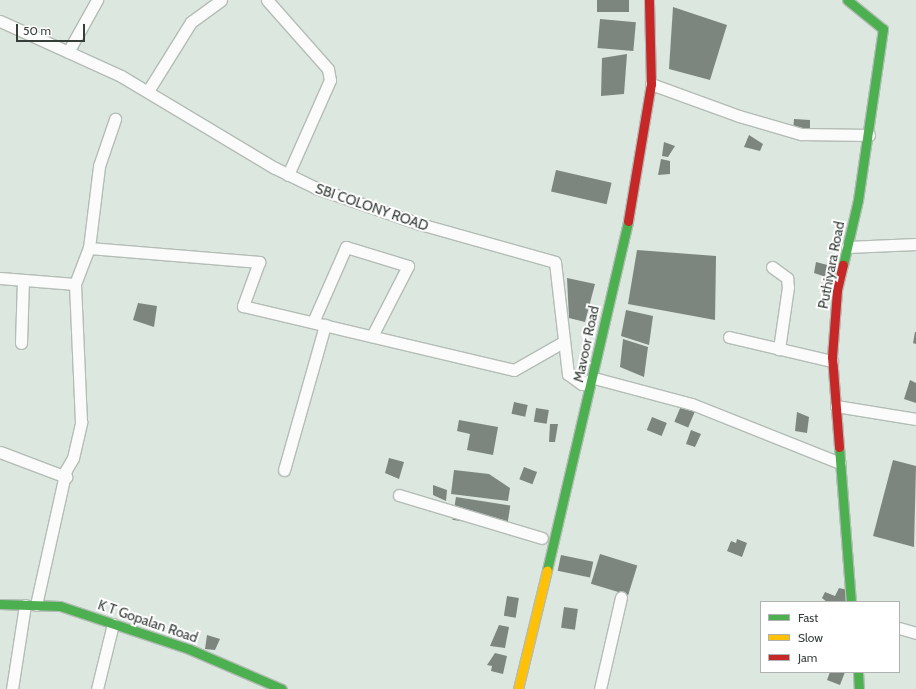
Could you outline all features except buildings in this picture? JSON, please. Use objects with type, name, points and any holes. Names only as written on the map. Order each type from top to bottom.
[{"type":"main road","name":"Mavoor Road","points":[[562,457],[582,384],[633,148],[642,58],[639,0]]},
{"type":"main road","name":"Mavoor Road","points":[[518,689],[594,378],[638,177],[651,84],[649,0]]},
{"type":"main road","name":"Puthiyara Road","points":[[848,0],[883,29],[869,135],[837,290],[832,361],[852,601]]},
{"type":"main road","points":[[540,550],[545,526]]},
{"type":"main road","name":"K T Gopalan Road","points":[[0,604],[60,606],[189,649],[282,689]]},
{"type":"main road","points":[[508,689],[523,622]]},
{"type":"main road","points":[[858,673],[859,689]]},
{"type":"street","points":[[68,52],[97,0]]},
{"type":"street","points":[[148,91],[191,22],[221,0]]},
{"type":"street","points":[[267,0],[328,70],[330,80],[288,174]]},
{"type":"street","name":"SBI COLONY ROAD","points":[[0,21],[148,91],[288,174],[354,203],[555,262],[563,342],[568,374],[582,384]]},
{"type":"street","points":[[651,84],[739,116],[801,134],[869,135]]},
{"type":"street","points":[[12,689],[31,605],[81,422],[75,284],[89,248],[99,166],[115,119]]},
{"type":"street","points":[[847,247],[916,244]]},
{"type":"street","points":[[313,322],[346,246],[408,266],[372,336]]},
{"type":"street","points":[[89,248],[259,262],[243,306],[514,370],[563,342]]},
{"type":"street","points":[[772,267],[783,273],[788,287],[779,349]]},
{"type":"street","points":[[0,278],[75,284]]},
{"type":"street","points":[[21,343],[23,280]]},
{"type":"street","points":[[284,470],[325,325]]},
{"type":"street","points":[[729,336],[832,361]]},
{"type":"street","points":[[582,384],[594,378],[692,404],[840,463]]},
{"type":"street","points":[[836,406],[916,419]]},
{"type":"street","points":[[0,452],[66,477]]},
{"type":"street","points":[[399,495],[542,538]]},
{"type":"street","points":[[600,689],[621,597]]},
{"type":"street","points":[[97,689],[113,624]]},
{"type":"street","points":[[900,628],[916,634]]},
{"type":"traffic: fast","points":[[843,265],[858,200],[883,29],[847,0]]},
{"type":"traffic: fast","points":[[547,570],[628,221]]},
{"type":"traffic: fast","points":[[839,447],[851,601]]},
{"type":"traffic: fast","points":[[0,604],[60,606],[189,649],[282,689]]},
{"type":"traffic: fast","points":[[858,673],[859,689]]},
{"type":"traffic: slow","points":[[518,689],[547,570]]},
{"type":"traffic: jam","points":[[628,221],[651,84],[649,0]]},
{"type":"traffic: jam","points":[[839,447],[832,357],[837,290],[843,265]]}]
